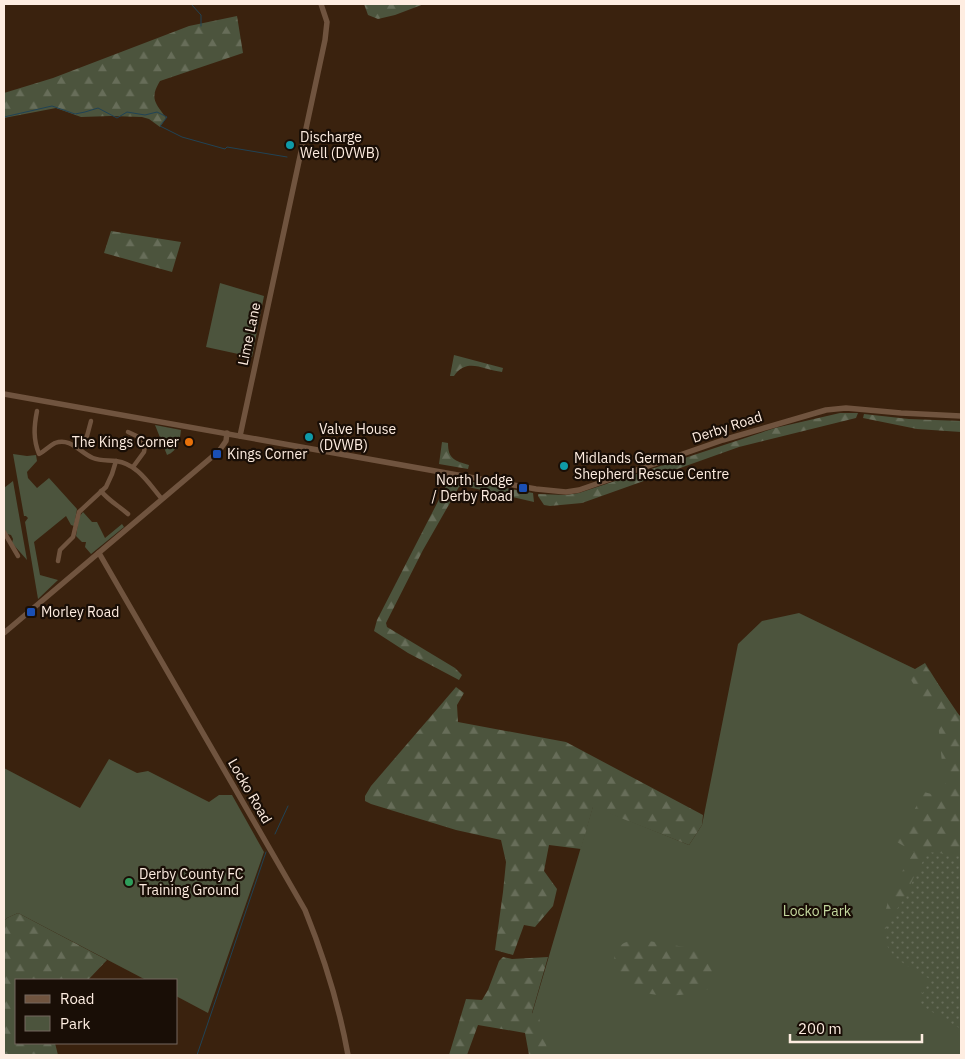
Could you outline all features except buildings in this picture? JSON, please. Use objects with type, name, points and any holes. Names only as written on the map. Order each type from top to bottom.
[{"type":"street","name":"Lime Lane","points":[[240,436],[325,40],[327,22],[321,4]]},
{"type":"street","points":[[4,394],[240,436]]},
{"type":"street","name":"Derby Road","points":[[240,436],[566,492],[592,486],[723,440],[826,410],[846,408],[901,414],[961,416]]},
{"type":"street","points":[[37,411],[33,419],[34,435],[39,454],[56,443],[69,443],[95,459],[116,461],[133,467],[162,500]]},
{"type":"street","points":[[79,448],[87,436],[91,421]]},
{"type":"street","points":[[83,428],[89,429]]},
{"type":"street","points":[[134,434],[137,429]]},
{"type":"street","points":[[128,432],[143,440],[146,446],[133,467]]},
{"type":"street","points":[[5,629],[99,553],[219,451],[226,441],[227,434]]},
{"type":"street","points":[[58,561],[56,551],[73,537],[81,509],[101,492],[110,480],[116,461]]},
{"type":"street","points":[[101,492],[128,514]]},
{"type":"street","points":[[4,532],[18,556]]},
{"type":"street","name":"Locko Road","points":[[99,553],[305,910],[331,981],[348,1055]]},
{"type":"green space","points":[[364,4],[424,4],[378,19],[368,15]]},
{"type":"green space","points":[[237,16],[243,53],[160,81],[154,97],[166,118],[160,127],[149,119],[142,117],[81,117],[56,108],[4,118],[4,93],[53,78],[189,26]]},
{"type":"green space","points":[[111,231],[181,242],[172,272],[104,253]]},
{"type":"green space","points":[[220,283],[264,296],[252,357],[206,347]]},
{"type":"green space","points":[[454,355],[503,368],[502,372],[470,366],[459,370],[454,376],[450,376]]},
{"type":"green space","points":[[840,413],[858,413],[856,418],[739,447],[582,503],[550,506],[544,505],[538,496],[538,494],[566,495],[579,493],[775,428]]},
{"type":"green space","points":[[864,414],[909,419],[961,421],[961,432],[917,429],[863,418]]},
{"type":"green space","points":[[155,425],[181,430],[176,448],[167,455]]},
{"type":"green space","points":[[442,442],[448,443],[451,456],[469,465],[468,469],[439,464]]},
{"type":"green space","points":[[13,454],[36,455],[37,461],[27,472],[28,478],[37,488],[49,478],[77,509],[74,526],[71,525],[66,516],[34,542],[40,575],[58,580],[38,599],[25,522],[28,518],[24,516]]},
{"type":"green space","points":[[450,478],[533,493],[534,502],[464,486],[459,487],[423,550],[386,623],[387,627],[455,668],[462,675],[459,680],[408,653],[374,631],[377,620]]},
{"type":"green space","points":[[13,481],[27,560],[12,543],[11,535],[7,534],[4,529],[4,488]]},
{"type":"green space","points":[[83,512],[92,522],[97,522],[105,538],[122,524],[124,527],[91,554],[85,547],[86,542],[82,542],[76,536],[79,517]]},
{"type":"green space","name":"Locko Park","points":[[799,613],[915,669],[925,663],[955,711],[961,717],[961,1055],[529,1055],[532,1014],[593,806],[689,845],[702,825],[738,644],[762,621]]},
{"type":"green space","points":[[925,665],[961,718],[961,856],[929,852],[919,866],[887,928],[884,929],[879,924],[885,913],[891,890],[914,852],[897,842],[924,792],[935,795],[946,783],[948,776],[943,773],[938,722],[909,677]]},
{"type":"green space","points":[[456,687],[464,693],[457,705],[458,722],[566,742],[703,815],[702,825],[689,845],[593,807],[581,849],[549,845],[544,871],[557,889],[553,906],[535,927],[524,925],[513,955],[495,950],[506,862],[501,840],[456,830],[365,801],[365,796],[371,786]]},
{"type":"green space","name":"Derby County FC Training Ground","points":[[109,759],[137,773],[148,771],[209,802],[219,795],[232,795],[264,852],[208,1013],[178,997],[178,979],[144,979],[18,913],[4,921],[4,768],[80,808]]},
{"type":"green space","points":[[929,852],[961,856],[961,1029],[917,1003],[921,995],[919,994],[920,992],[923,993],[930,979],[898,959],[891,952],[885,937],[891,919]]},
{"type":"green space","points":[[18,913],[107,960],[89,979],[15,979],[15,1044],[55,1044],[58,1055],[4,1055],[4,921]]},
{"type":"green space","points":[[637,939],[702,950],[713,955],[718,980],[712,987],[705,990],[681,995],[651,994],[633,987],[616,977],[614,963],[620,946]]},
{"type":"green space","points":[[503,957],[512,959],[548,957],[532,1013],[539,1018],[549,1055],[529,1055],[525,1033],[478,1025],[467,1055],[449,1055],[466,999],[482,1000],[488,990],[499,961]]},
{"type":"waterway","points":[[191,4],[201,15],[201,26]]},
{"type":"waterway","points":[[4,117],[52,106],[75,114],[98,108],[117,118],[127,112],[145,115],[157,112],[167,117],[160,126],[182,137],[225,149],[227,147],[287,157]]},
{"type":"waterway","points":[[275,834],[288,806]]},
{"type":"waterway","points":[[197,1055],[266,852]]},
{"type":"place","name":"Discharge Well (DVWB)","points":[[290,145]]},
{"type":"place","name":"Valve House (DVWB)","points":[[309,437]]},
{"type":"place","name":"The Kings Corner","points":[[189,442]]},
{"type":"place","name":"Kings Corner","points":[[217,454]]},
{"type":"place","name":"Midlands German Shepherd Rescue Centre","points":[[564,466]]},
{"type":"place","name":"North Lodge / Derby Road","points":[[523,488]]},
{"type":"place","name":"Morley Road","points":[[31,612]]},
{"type":"place","name":"Derby County FC Training Ground","points":[[129,882]]}]
